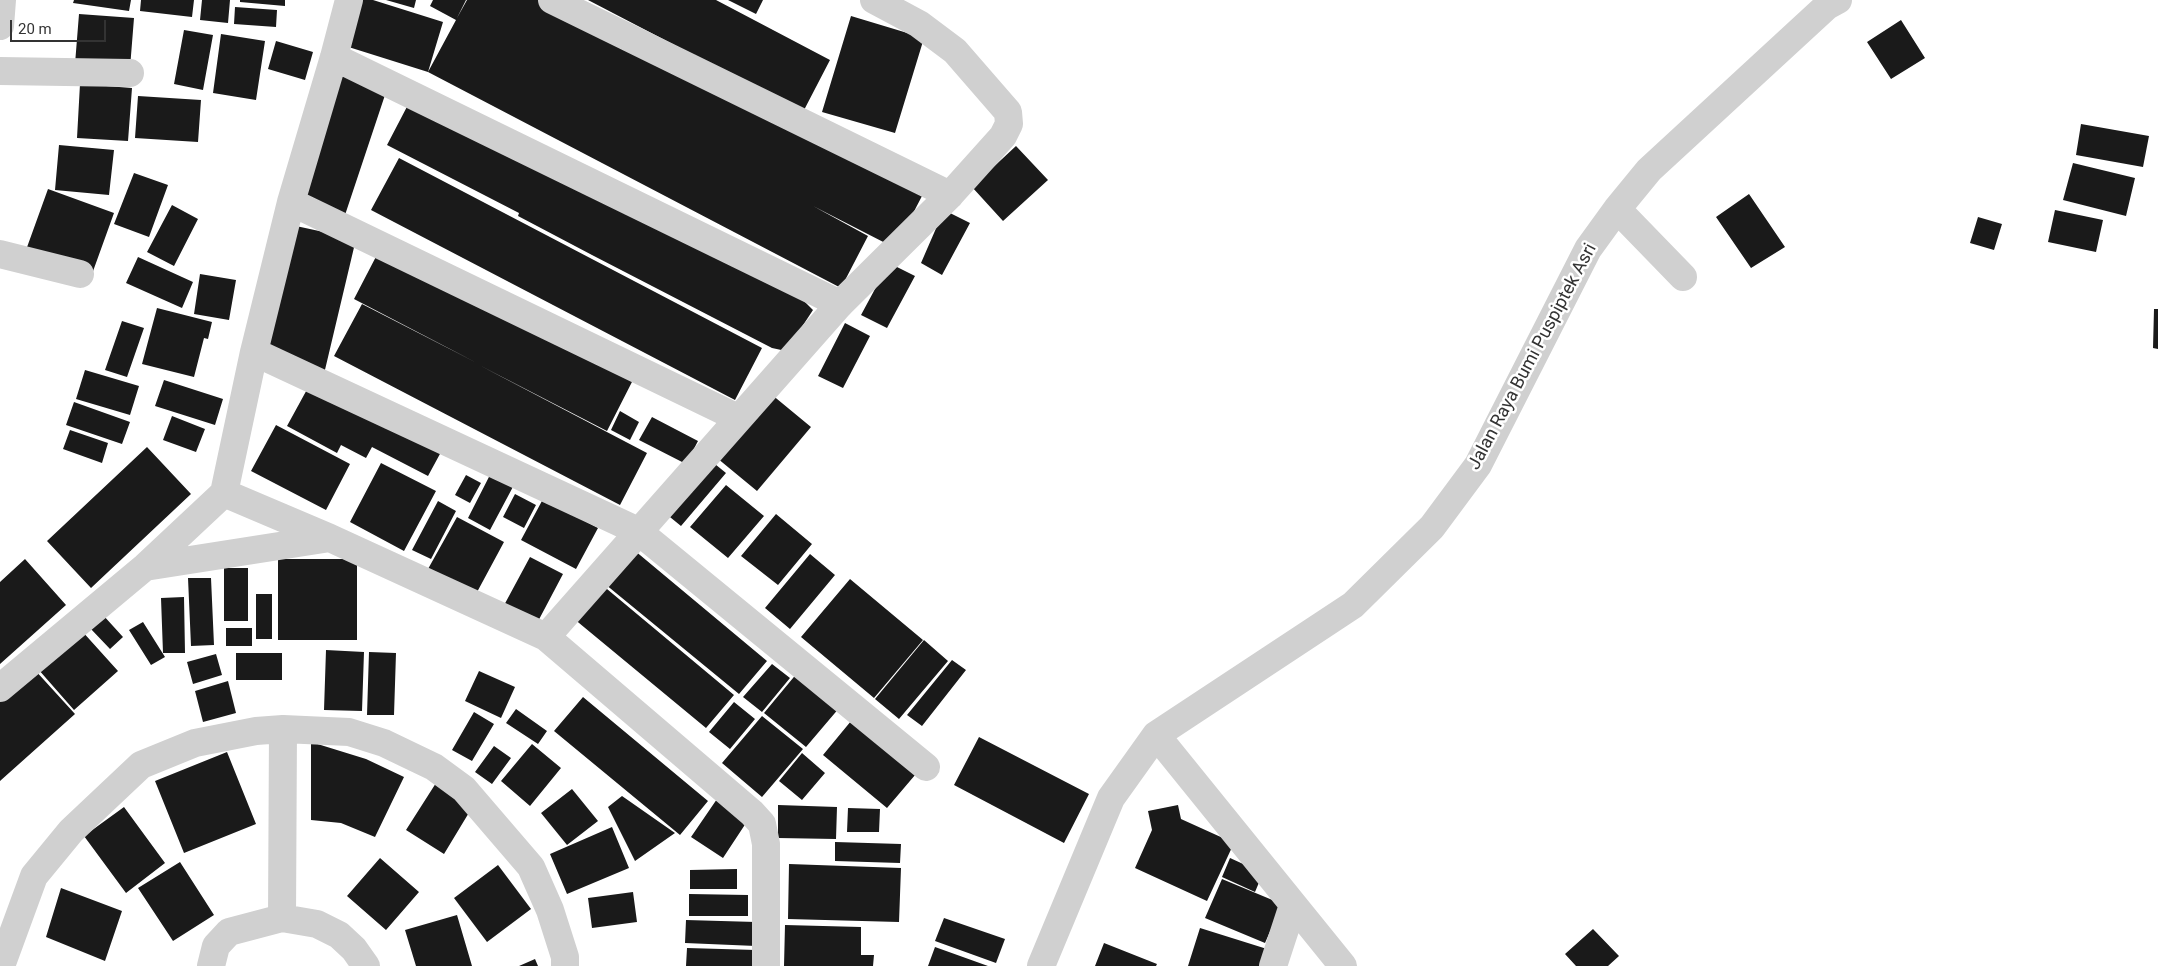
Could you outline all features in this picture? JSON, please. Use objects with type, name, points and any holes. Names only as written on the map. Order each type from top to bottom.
[{"type":"street","points":[[0,26],[2,0]]},
{"type":"street","points":[[0,688],[145,567],[224,493],[254,352],[291,202],[349,0]]},
{"type":"street","points":[[552,0],[950,195]]},
{"type":"street","points":[[546,637],[840,304],[950,195],[1003,136],[1009,124],[1008,112],[955,51],[918,24],[874,0]]},
{"type":"street","name":"Jalan Raya Bumi Puspiptek Asri","points":[[1041,966],[1111,798],[1156,735],[1353,605],[1432,527],[1478,465],[1588,249],[1618,209],[1650,170],[1827,6],[1838,0]]},
{"type":"street","points":[[334,57],[840,304]]},
{"type":"street","points":[[0,71],[130,73]]},
{"type":"street","points":[[291,202],[738,418]]},
{"type":"street","points":[[1618,209],[1683,277]]},
{"type":"street","points":[[0,254],[80,274]]},
{"type":"street","points":[[254,352],[638,532],[926,767]]},
{"type":"street","points":[[224,493],[330,538],[546,637],[752,813],[762,824],[766,844],[766,966]]},
{"type":"street","points":[[145,567],[330,538]]},
{"type":"street","points":[[282,918],[283,729]]},
{"type":"street","points":[[1,966],[34,876],[71,831],[141,765],[194,743],[256,731],[283,729],[349,732],[384,743],[434,767],[464,789],[532,867],[550,910],[565,966]]},
{"type":"street","points":[[1156,735],[1343,966]]},
{"type":"street","points":[[1273,966],[1293,905]]},
{"type":"street","points":[[211,966],[216,946],[229,932],[282,918],[317,924],[339,935],[354,949],[366,966]]},
{"type":"building","points":[[74,0],[131,0],[129,11],[73,3]]},
{"type":"building","points":[[141,0],[194,0],[192,17],[140,11]]},
{"type":"building","points":[[202,0],[230,0],[228,23],[200,20]]},
{"type":"building","points":[[240,0],[285,0],[285,6],[240,2]]},
{"type":"building","points":[[353,0],[373,0],[443,22],[428,72],[339,44]]},
{"type":"building","points":[[386,0],[416,0],[414,8]]},
{"type":"building","points":[[433,0],[466,0],[457,18],[467,0],[546,0],[922,196],[895,248],[813,206],[868,236],[841,288],[428,72],[456,20],[430,6]]},
{"type":"building","points":[[588,0],[716,0],[830,60],[803,112]]},
{"type":"building","points":[[728,0],[763,0],[756,14]]},
{"type":"building","points":[[235,7],[277,10],[276,27],[234,24]]},
{"type":"building","points":[[79,14],[134,18],[130,68],[75,64]]},
{"type":"building","points":[[851,16],[924,38],[895,133],[822,112]]},
{"type":"building","points":[[1901,20],[1925,58],[1891,79],[1867,42]]},
{"type":"building","points":[[184,30],[213,35],[203,90],[174,84]]},
{"type":"building","points":[[221,34],[265,41],[256,100],[213,93]]},
{"type":"building","points":[[276,41],[313,52],[305,80],[268,69]]},
{"type":"building","points":[[342,72],[388,86],[344,218],[303,204]]},
{"type":"building","points":[[80,84],[132,88],[128,141],[77,138]]},
{"type":"building","points":[[138,96],[201,100],[198,142],[135,138]]},
{"type":"building","points":[[411,99],[799,296],[813,310],[786,351],[772,348],[592,255],[518,216],[519,213],[387,145]]},
{"type":"building","points":[[2081,124],[2149,136],[2143,167],[2076,155]]},
{"type":"building","points":[[59,145],[114,150],[109,195],[55,190]]},
{"type":"building","points":[[1016,146],[1048,180],[1003,221],[972,187]]},
{"type":"building","points":[[399,158],[762,348],[735,400],[371,210]]},
{"type":"building","points":[[2073,163],[2135,178],[2126,216],[2063,200]]},
{"type":"building","points":[[134,173],[168,185],[149,237],[114,224]]},
{"type":"building","points":[[48,189],[114,213],[92,274],[26,250]]},
{"type":"building","points":[[1749,194],[1785,247],[1751,268],[1716,217]]},
{"type":"building","points":[[172,205],[198,219],[174,266],[147,252]]},
{"type":"building","points":[[944,210],[970,223],[942,275],[921,263]]},
{"type":"building","points":[[2055,210],[2103,220],[2096,252],[2048,242]]},
{"type":"building","points":[[1978,217],[2002,224],[1994,250],[1970,243]]},
{"type":"building","points":[[296,226],[356,239],[324,374],[270,352],[270,340]]},
{"type":"building","points":[[381,247],[634,378],[607,431],[479,365],[647,453],[620,505],[334,356],[362,304],[477,363],[354,299]]},
{"type":"building","points":[[138,257],[193,282],[182,308],[126,283]]},
{"type":"building","points":[[889,263],[915,276],[887,328],[861,315]]},
{"type":"building","points":[[200,274],[236,280],[229,320],[194,314]]},
{"type":"building","points":[[157,308],[212,322],[208,339],[204,338],[194,377],[142,364]]},
{"type":"building","points":[[2154,309],[2158,309],[2158,349],[2153,348]]},
{"type":"building","points":[[122,321],[144,328],[127,377],[105,370]]},
{"type":"building","points":[[845,323],[870,336],[843,388],[818,376]]},
{"type":"building","points":[[85,370],[139,386],[130,415],[76,399]]},
{"type":"building","points":[[164,380],[223,399],[215,425],[155,406]]},
{"type":"building","points":[[310,384],[441,452],[428,476],[372,447],[366,458],[341,445],[337,453],[287,426]]},
{"type":"building","points":[[771,394],[811,427],[757,491],[717,458]]},
{"type":"building","points":[[74,402],[130,422],[122,444],[66,425]]},
{"type":"building","points":[[620,411],[639,422],[630,440],[611,430]]},
{"type":"building","points":[[172,416],[205,429],[196,452],[163,440]]},
{"type":"building","points":[[652,417],[698,441],[686,464],[639,440]]},
{"type":"building","points":[[276,425],[350,464],[326,510],[251,471]]},
{"type":"building","points":[[70,430],[108,443],[102,463],[63,449]]},
{"type":"building","points":[[147,447],[191,494],[91,588],[47,541]]},
{"type":"building","points":[[710,460],[726,473],[681,526],[665,513]]},
{"type":"building","points":[[381,463],[436,491],[404,551],[350,522]]},
{"type":"building","points":[[492,471],[515,483],[490,530],[468,518]]},
{"type":"building","points":[[466,475],[481,483],[470,503],[455,495]]},
{"type":"building","points":[[726,485],[764,516],[728,558],[690,527]]},
{"type":"building","points":[[515,494],[536,505],[524,528],[503,517]]},
{"type":"building","points":[[543,499],[598,528],[576,569],[521,540]]},
{"type":"building","points":[[438,501],[456,511],[431,559],[412,550]]},
{"type":"building","points":[[776,514],[812,544],[778,585],[741,556]]},
{"type":"building","points":[[457,517],[504,542],[476,594],[428,569]]},
{"type":"building","points":[[634,550],[767,661],[739,694],[605,584]]},
{"type":"building","points":[[810,554],[835,575],[790,629],[765,608]]},
{"type":"building","points":[[530,557],[563,574],[535,627],[502,609]]},
{"type":"building","points":[[25,559],[66,605],[0,664],[0,582]]},
{"type":"building","points":[[278,559],[357,559],[357,640],[278,640]]},
{"type":"building","points":[[224,568],[248,568],[248,621],[224,621]]},
{"type":"building","points":[[188,578],[211,578],[214,645],[191,646]]},
{"type":"building","points":[[850,579],[923,640],[874,698],[801,637]]},
{"type":"building","points":[[601,584],[734,695],[706,728],[573,618]]},
{"type":"building","points":[[256,594],[272,594],[272,639],[256,639]]},
{"type":"building","points":[[184,597],[185,653],[163,653],[161,598]]},
{"type":"building","points":[[103,615],[123,637],[110,649],[90,628]]},
{"type":"building","points":[[143,622],[165,657],[151,665],[129,630]]},
{"type":"building","points":[[226,628],[252,628],[252,646],[226,646]]},
{"type":"building","points":[[81,630],[118,671],[74,710],[38,669]]},
{"type":"building","points":[[924,640],[948,661],[899,719],[875,699]]},
{"type":"building","points":[[326,650],[364,652],[362,711],[324,710]]},
{"type":"building","points":[[369,652],[396,653],[394,715],[367,715]]},
{"type":"building","points":[[236,653],[282,653],[282,680],[236,680]]},
{"type":"building","points":[[216,654],[222,675],[193,684],[187,662]]},
{"type":"building","points":[[952,660],[966,670],[922,726],[907,715]]},
{"type":"building","points":[[772,664],[790,678],[762,712],[743,697]]},
{"type":"building","points":[[34,669],[75,714],[0,781],[0,699]]},
{"type":"building","points":[[479,671],[515,687],[501,718],[465,701]]},
{"type":"building","points":[[798,672],[840,707],[806,747],[764,713]]},
{"type":"building","points":[[228,681],[236,713],[203,722],[195,691]]},
{"type":"building","points":[[583,697],[708,801],[680,835],[554,731]]},
{"type":"building","points":[[734,702],[755,719],[730,749],[709,732]]},
{"type":"building","points":[[516,709],[547,731],[538,744],[506,723]]},
{"type":"building","points":[[474,712],[494,724],[472,761],[452,750]]},
{"type":"building","points":[[856,715],[921,768],[887,808],[823,755]]},
{"type":"building","points":[[762,716],[803,749],[762,797],[722,763]]},
{"type":"building","points":[[979,737],[1089,794],[1064,843],[954,785]]},
{"type":"building","points":[[311,742],[366,759],[404,777],[375,837],[341,823],[311,820]]},
{"type":"building","points":[[532,744],[561,768],[530,806],[501,781]]},
{"type":"building","points":[[494,746],[511,758],[492,784],[475,772]]},
{"type":"building","points":[[227,752],[256,824],[184,853],[155,781]]},
{"type":"building","points":[[802,753],[825,773],[802,800],[779,781]]},
{"type":"building","points":[[436,783],[473,806],[444,854],[406,830]]},
{"type":"building","points":[[572,789],[598,821],[567,845],[541,813]]},
{"type":"building","points":[[622,796],[675,833],[635,861],[608,807]]},
{"type":"building","points":[[717,799],[748,820],[723,858],[691,837]]},
{"type":"building","points":[[778,805],[837,807],[836,839],[778,838]]},
{"type":"building","points":[[1178,805],[1181,819],[1234,843],[1207,901],[1135,868],[1152,830],[1148,811]]},
{"type":"building","points":[[124,807],[165,863],[126,893],[84,836]]},
{"type":"building","points":[[848,808],[880,809],[879,832],[847,832]]},
{"type":"building","points":[[612,827],[629,868],[567,894],[550,854]]},
{"type":"building","points":[[835,842],[901,844],[900,863],[835,861]]},
{"type":"building","points":[[380,858],[419,892],[386,930],[347,896]]},
{"type":"building","points":[[1230,858],[1263,873],[1255,892],[1222,877]]},
{"type":"building","points":[[180,862],[214,915],[173,941],[138,888]]},
{"type":"building","points":[[789,864],[901,868],[899,922],[788,919]]},
{"type":"building","points":[[498,865],[531,909],[487,942],[454,898]]},
{"type":"building","points":[[737,869],[737,889],[690,889],[690,870]]},
{"type":"building","points":[[1222,879],[1282,904],[1265,943],[1205,918]]},
{"type":"building","points":[[61,888],[122,911],[105,961],[46,937]]},
{"type":"building","points":[[633,892],[637,922],[592,928],[588,898]]},
{"type":"building","points":[[689,894],[748,895],[748,916],[689,916]]},
{"type":"building","points":[[457,915],[472,966],[416,966],[405,930]]},
{"type":"building","points":[[944,918],[1005,939],[996,963],[935,941]]},
{"type":"building","points":[[686,920],[756,922],[756,946],[685,943]]},
{"type":"building","points":[[785,925],[861,927],[861,955],[874,955],[873,966],[784,966]]},
{"type":"building","points":[[1200,928],[1267,949],[1261,966],[1188,966]]},
{"type":"building","points":[[1593,929],[1619,956],[1608,966],[1576,966],[1565,954]]},
{"type":"building","points":[[1104,943],[1157,964],[1156,966],[1095,966]]},
{"type":"building","points":[[935,947],[988,966],[928,966]]},
{"type":"building","points":[[687,948],[756,950],[756,966],[686,966]]},
{"type":"building","points":[[535,959],[538,966],[519,966]]}]
